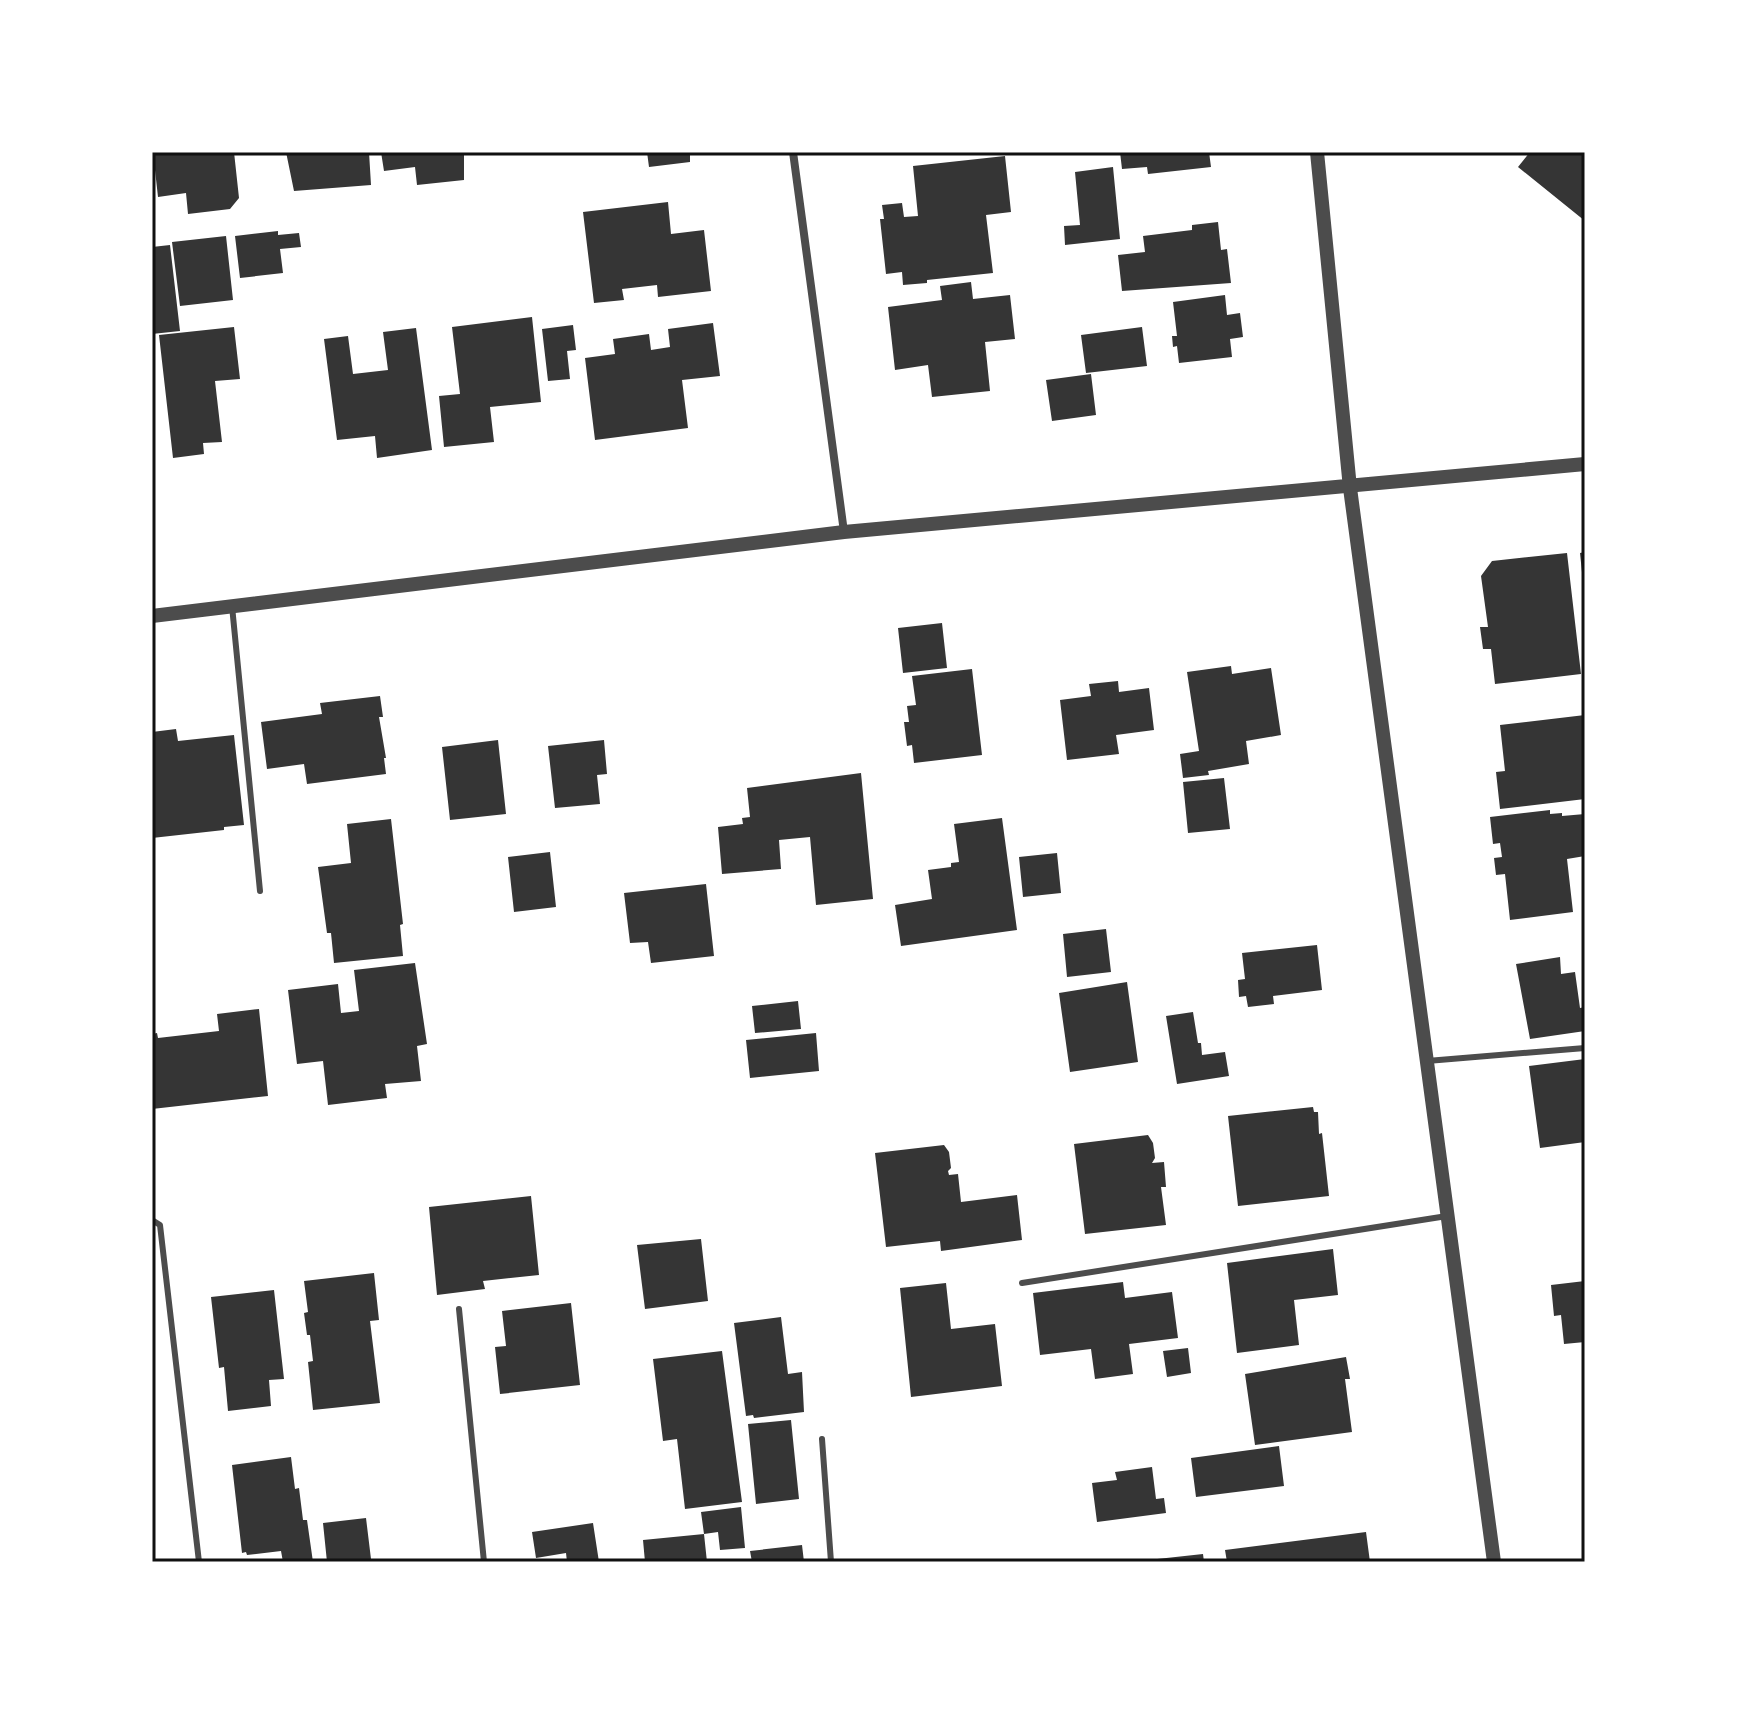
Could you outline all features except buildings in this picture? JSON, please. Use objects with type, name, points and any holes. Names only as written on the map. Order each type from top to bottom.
[{"type":"street","points":[[793,152],[844,532]]},
{"type":"street","points":[[1317,152],[1350,488],[1494,1562]]},
{"type":"street","points":[[152,616],[844,532],[1350,488],[1585,464]]},
{"type":"lane","points":[[232,606],[260,891]]},
{"type":"lane","points":[[1427,1061],[1585,1048]]},
{"type":"lane","points":[[1022,1283],[1447,1216]]},
{"type":"lane","points":[[152,1220],[160,1225],[199,1562]]},
{"type":"lane","points":[[459,1309],[484,1562]]},
{"type":"lane","points":[[822,1439],[831,1562]]}]
